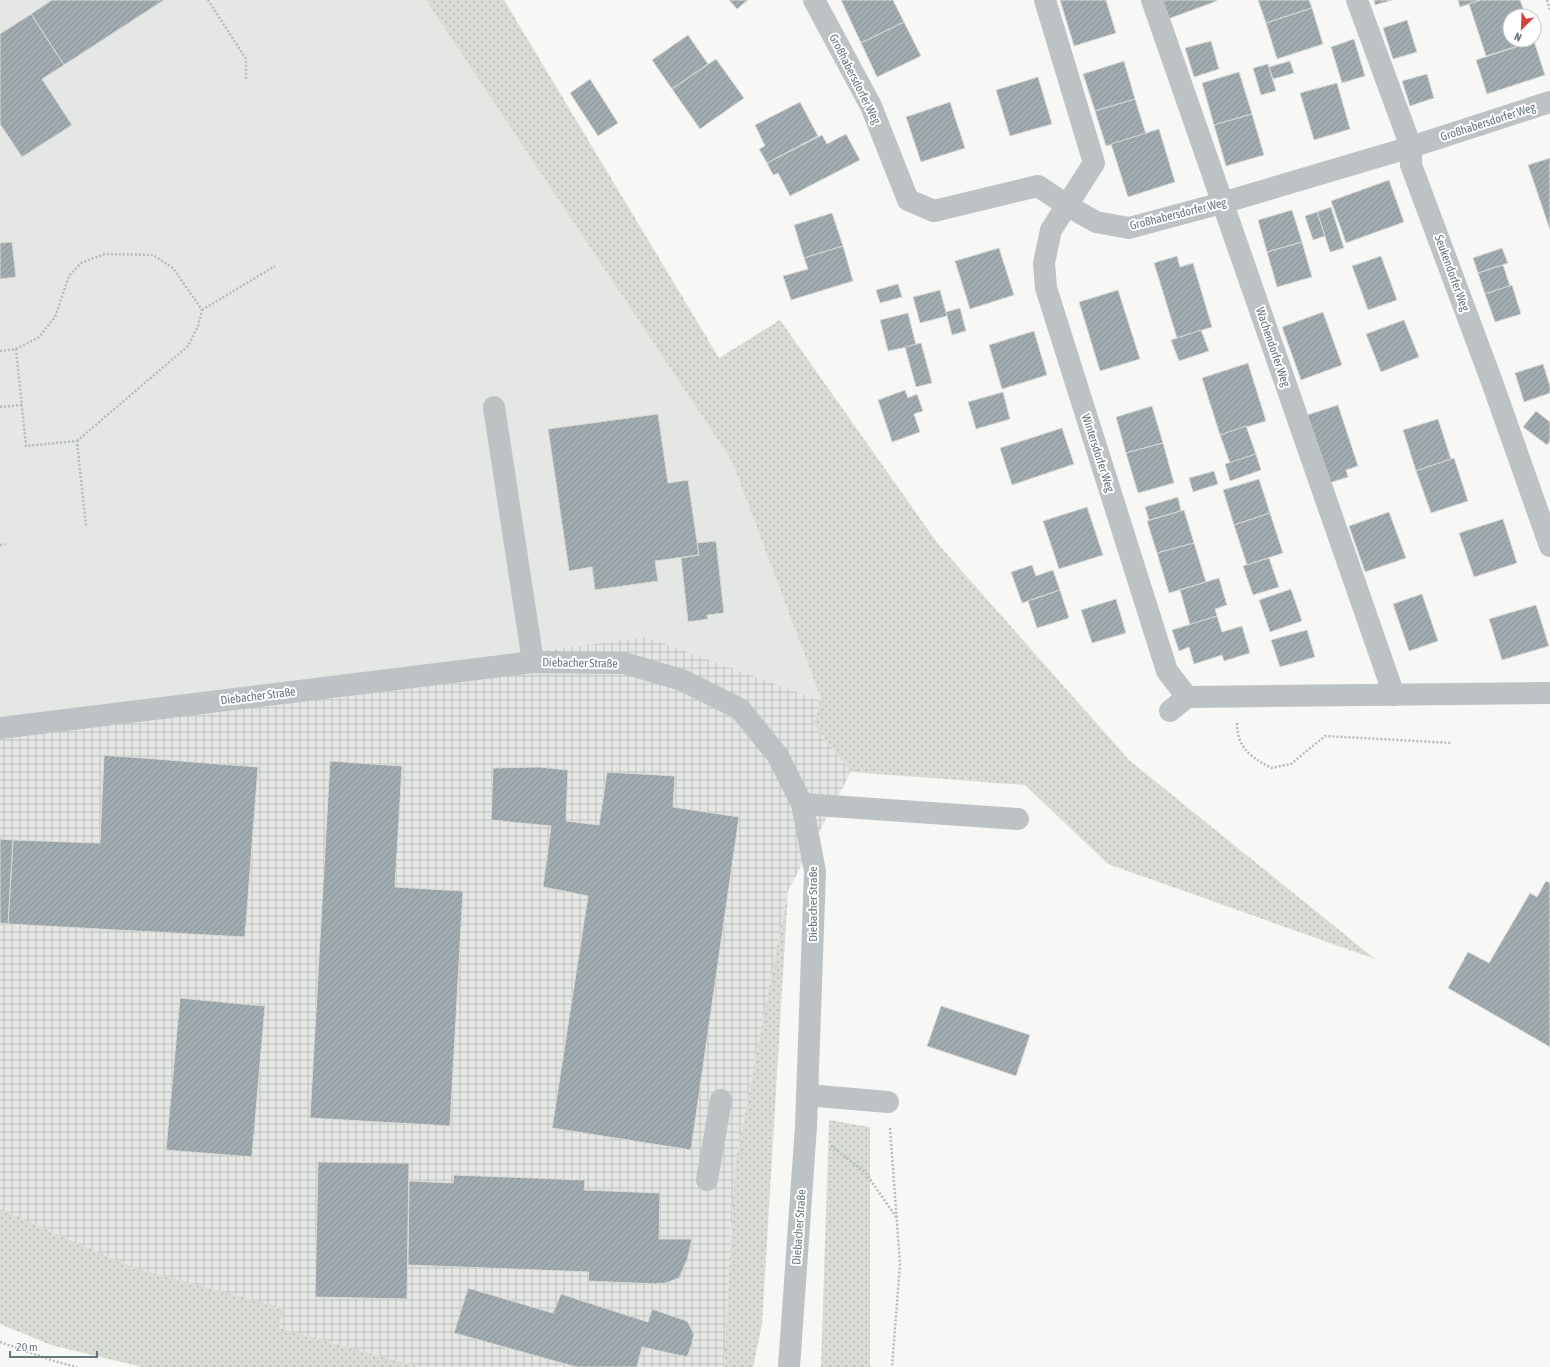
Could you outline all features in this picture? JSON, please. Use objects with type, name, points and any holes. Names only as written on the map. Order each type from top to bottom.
[{"type":"street","name":"Großhabersdorfer Weg","points":[[814,0],[871,106],[908,200],[934,211],[1038,186],[1096,222],[1129,228],[1222,203],[1411,147],[1550,102]]},
{"type":"street","name":"Wintersdorfer Weg","points":[[1045,0],[1094,163],[1068,206],[1051,230],[1044,263],[1046,288],[1167,671],[1187,697]]},
{"type":"street","name":"Wachendorfer Weg","points":[[1152,0],[1394,695]]},
{"type":"street","name":"Seukendorfer Weg","points":[[1357,0],[1411,147],[1412,165],[1492,382],[1550,546]]},
{"type":"street","points":[[494,407],[533,662]]},
{"type":"street","name":"Diebacher Straße","points":[[0,728],[533,662],[624,663],[682,680],[740,709],[778,756],[802,804],[816,871],[806,1126],[789,1367]]},
{"type":"street","points":[[1170,712],[1187,697],[1550,693]]},
{"type":"street","points":[[802,804],[1018,819]]},
{"type":"street","points":[[807,1095],[888,1102]]},
{"type":"street","points":[[707,1180],[721,1100]]},
{"type":"path","points":[[208,0],[246,59],[246,81]]},
{"type":"path","points":[[1547,0],[1550,10]]},
{"type":"path","points":[[0,351],[16,349],[39,337],[55,317],[69,276],[81,263],[105,254],[153,255],[173,268],[202,310]]},
{"type":"path","points":[[16,349],[26,446],[77,441],[188,346],[198,326],[202,310],[275,266]]},
{"type":"path","points":[[0,407],[22,405]]},
{"type":"path","points":[[77,441],[86,526]]},
{"type":"path","points":[[0,544],[5,544]]},
{"type":"path","points":[[1237,696],[1237,734],[1251,757],[1271,768],[1291,764],[1324,736],[1452,743]]},
{"type":"path","points":[[888,1102],[900,1264],[892,1367]]},
{"type":"path","points":[[806,1126],[865,1172],[896,1217]]},
{"type":"path","points":[[0,1342],[54,1361],[77,1367]]},
{"type":"shaded area","points":[[0,0],[426,0],[732,461],[822,701],[646,637],[0,721]]},
{"type":"shaded area","points":[[426,0],[504,0],[719,358],[780,320],[938,544],[1129,760],[1375,959],[1108,864],[1025,785],[851,772],[813,723],[822,701],[732,461]]},
{"type":"shaded area","points":[[646,637],[822,701],[813,723],[851,772],[788,891],[735,1166],[724,1367],[419,1367],[279,1328],[282,1308],[134,1268],[0,1209],[0,721]]},
{"type":"shaded area","points":[[788,891],[762,1324],[753,1367],[724,1367],[735,1166]]},
{"type":"shaded area","points":[[829,1120],[870,1127],[870,1367],[821,1367]]},
{"type":"shaded area","points":[[0,1209],[134,1268],[283,1308],[279,1328],[419,1367],[142,1367],[51,1345],[0,1324]]},
{"type":"building","points":[[52,0],[164,0],[64,65],[31,14]]},
{"type":"building","points":[[729,0],[748,0],[737,9]]},
{"type":"building","points":[[841,0],[893,0],[904,22],[861,43]]},
{"type":"building","points":[[1060,0],[1106,0],[1116,33],[1074,46]]},
{"type":"building","points":[[1161,0],[1216,0],[1217,1],[1168,19]]},
{"type":"building","points":[[1258,0],[1309,0],[1312,8],[1266,23]]},
{"type":"building","points":[[1374,0],[1393,0],[1375,5]]},
{"type":"building","points":[[1458,0],[1481,0],[1460,7]]},
{"type":"building","points":[[1481,0],[1520,0],[1523,8],[1502,8],[1502,48],[1512,48],[1486,56],[1469,4]]},
{"type":"building","points":[[1312,8],[1323,44],[1277,59],[1266,23]]},
{"type":"building","points":[[31,14],[64,65],[42,79],[72,125],[22,157],[0,124],[0,34]]},
{"type":"building","points":[[1407,20],[1417,52],[1393,59],[1383,28]]},
{"type":"building","points":[[904,22],[921,56],[877,77],[861,43]]},
{"type":"building","points":[[688,35],[708,64],[672,89],[652,60]]},
{"type":"building","points":[[1354,39],[1365,76],[1342,83],[1331,47]]},
{"type":"building","points":[[1211,41],[1219,69],[1194,77],[1185,48]]},
{"type":"building","points":[[1513,48],[1536,48],[1545,75],[1487,94],[1476,60]]},
{"type":"building","points":[[716,59],[744,98],[700,129],[672,89]]},
{"type":"building","points":[[1124,61],[1135,99],[1095,111],[1083,74]]},
{"type":"building","points":[[1290,61],[1294,73],[1273,79],[1269,67]]},
{"type":"building","points":[[1268,64],[1276,91],[1261,95],[1253,68]]},
{"type":"building","points":[[1239,72],[1252,114],[1214,125],[1202,83]]},
{"type":"building","points":[[1427,74],[1434,98],[1410,106],[1402,81]]},
{"type":"building","points":[[1038,77],[1052,124],[1010,136],[996,90]]},
{"type":"building","points":[[590,79],[618,123],[598,136],[570,93]]},
{"type":"building","points":[[1337,83],[1350,129],[1314,140],[1300,93]]},
{"type":"building","points":[[1135,99],[1146,134],[1106,146],[1095,111]]},
{"type":"building","points":[[800,102],[818,136],[767,163],[759,149],[765,146],[755,125]]},
{"type":"building","points":[[950,102],[965,148],[921,162],[906,117]]},
{"type":"building","points":[[1252,114],[1264,155],[1226,166],[1214,125]]},
{"type":"building","points":[[1159,129],[1175,182],[1128,197],[1111,144]]},
{"type":"building","points":[[846,134],[860,160],[790,196],[778,173],[773,175],[767,163],[822,135],[827,144]]},
{"type":"building","points":[[1550,158],[1550,230],[1528,165]]},
{"type":"building","points":[[1389,180],[1404,222],[1346,243],[1331,201]]},
{"type":"building","points":[[1331,207],[1344,248],[1330,252],[1317,212]]},
{"type":"building","points":[[1292,210],[1302,242],[1267,252],[1258,220]]},
{"type":"building","points":[[1317,212],[1325,236],[1313,240],[1305,216]]},
{"type":"building","points":[[832,213],[843,246],[804,258],[794,225]]},
{"type":"building","points":[[12,242],[16,277],[0,279],[0,243]]},
{"type":"building","points":[[1302,242],[1312,277],[1277,287],[1267,252]]},
{"type":"building","points":[[843,246],[853,281],[791,300],[783,276],[808,269],[804,258]]},
{"type":"building","points":[[999,248],[1014,295],[970,309],[955,261]]},
{"type":"building","points":[[1502,248],[1508,263],[1478,273],[1473,258]]},
{"type":"building","points":[[1177,256],[1180,267],[1193,263],[1212,327],[1177,338],[1154,263]]},
{"type":"building","points":[[1381,256],[1397,300],[1368,310],[1352,266]]},
{"type":"building","points":[[1503,265],[1510,286],[1485,294],[1478,273]]},
{"type":"building","points":[[898,284],[902,297],[880,303],[876,290]]},
{"type":"building","points":[[1512,285],[1521,314],[1495,322],[1485,294]]},
{"type":"building","points":[[940,290],[947,316],[920,323],[913,297]]},
{"type":"building","points":[[1118,290],[1140,359],[1100,371],[1079,302]]},
{"type":"building","points":[[960,308],[966,331],[952,335],[946,312]]},
{"type":"building","points":[[1323,312],[1342,365],[1301,380],[1282,327]]},
{"type":"building","points":[[908,313],[916,345],[888,351],[880,320]]},
{"type":"building","points":[[1404,320],[1419,357],[1381,372],[1366,334]]},
{"type":"building","points":[[1201,330],[1209,351],[1179,361],[1171,340]]},
{"type":"building","points":[[1034,331],[1047,375],[1002,389],[989,345]]},
{"type":"building","points":[[921,343],[932,383],[916,387],[905,347]]},
{"type":"building","points":[[1248,363],[1266,421],[1220,435],[1202,378]]},
{"type":"building","points":[[1543,364],[1550,386],[1550,393],[1524,402],[1515,373]]},
{"type":"building","points":[[905,390],[908,398],[917,394],[923,411],[914,414],[920,432],[892,442],[878,400]]},
{"type":"building","points":[[1003,392],[1010,419],[976,429],[968,402]]},
{"type":"building","points":[[1338,405],[1358,466],[1346,470],[1348,477],[1326,484],[1304,416]]},
{"type":"building","points":[[1152,406],[1163,443],[1126,453],[1116,417]]},
{"type":"building","points":[[1536,411],[1550,422],[1550,441],[1547,445],[1523,427]]},
{"type":"building","points":[[658,414],[668,483],[688,480],[699,555],[655,561],[658,581],[595,590],[592,567],[569,571],[548,429]]},
{"type":"building","points":[[1438,419],[1451,459],[1416,471],[1403,430]]},
{"type":"building","points":[[1246,426],[1256,454],[1230,463],[1220,435]]},
{"type":"building","points":[[1062,428],[1074,464],[1012,485],[1000,448]]},
{"type":"building","points":[[1163,443],[1174,483],[1138,493],[1126,453]]},
{"type":"building","points":[[1256,454],[1261,470],[1230,481],[1225,464]]},
{"type":"building","points":[[1454,458],[1468,501],[1431,513],[1416,471]]},
{"type":"building","points":[[1214,471],[1218,484],[1193,492],[1189,478]]},
{"type":"building","points":[[1259,479],[1270,513],[1234,525],[1223,490]]},
{"type":"building","points":[[1178,497],[1181,511],[1149,520],[1145,507]]},
{"type":"building","points":[[1087,507],[1103,555],[1059,569],[1043,521]]},
{"type":"building","points":[[1184,510],[1194,543],[1157,553],[1147,521]]},
{"type":"building","points":[[1389,512],[1406,558],[1365,572],[1349,526]]},
{"type":"building","points":[[1270,513],[1283,553],[1247,565],[1234,525]]},
{"type":"building","points":[[1503,519],[1517,563],[1474,577],[1459,533]]},
{"type":"building","points":[[716,541],[724,613],[707,615],[708,619],[688,622],[681,558],[699,555],[697,543]]},
{"type":"building","points":[[1194,543],[1206,582],[1169,593],[1157,553]]},
{"type":"building","points":[[1269,558],[1279,587],[1253,595],[1243,566]]},
{"type":"building","points":[[1032,565],[1036,576],[1053,570],[1060,590],[1022,603],[1011,572]]},
{"type":"building","points":[[1219,578],[1227,605],[1215,609],[1217,616],[1190,625],[1180,590]]},
{"type":"building","points":[[1291,589],[1302,621],[1270,632],[1259,600]]},
{"type":"building","points":[[1060,590],[1069,618],[1037,628],[1028,601]]},
{"type":"building","points":[[1422,594],[1438,641],[1409,651],[1393,604]]},
{"type":"building","points":[[1116,599],[1126,633],[1092,643],[1081,610]]},
{"type":"building","points":[[1536,605],[1549,646],[1502,660],[1489,619]]},
{"type":"building","points":[[1217,616],[1222,632],[1242,626],[1250,653],[1224,661],[1222,655],[1194,664],[1189,647],[1179,651],[1172,630]]},
{"type":"building","points":[[1307,630],[1315,657],[1280,667],[1271,640]]},
{"type":"building","points":[[104,755],[258,767],[245,937],[8,924],[13,840],[100,843]]},
{"type":"building","points":[[330,761],[402,766],[395,887],[463,891],[450,1126],[310,1118]]},
{"type":"building","points":[[539,767],[568,770],[566,821],[599,825],[607,772],[675,776],[673,807],[739,817],[691,1150],[552,1128],[588,896],[543,887],[551,826],[491,820],[493,768]]},
{"type":"building","points":[[0,839],[13,840],[8,924],[0,923]]},
{"type":"building","points":[[1546,881],[1550,883],[1550,1047],[1448,988],[1468,952],[1489,963],[1530,893],[1537,897]]},
{"type":"building","points":[[180,998],[265,1006],[252,1157],[166,1150]]},
{"type":"building","points":[[941,1006],[1030,1035],[1016,1076],[927,1046]]},
{"type":"building","points":[[318,1162],[409,1163],[407,1299],[315,1297]]},
{"type":"building","points":[[454,1175],[585,1180],[584,1190],[660,1193],[659,1239],[692,1239],[687,1260],[679,1278],[666,1283],[656,1284],[588,1281],[589,1272],[408,1265],[409,1181],[453,1183]]},
{"type":"building","points":[[468,1288],[553,1313],[561,1294],[648,1322],[652,1309],[687,1321],[694,1334],[692,1344],[687,1357],[642,1347],[637,1367],[576,1367],[454,1333]]}]
